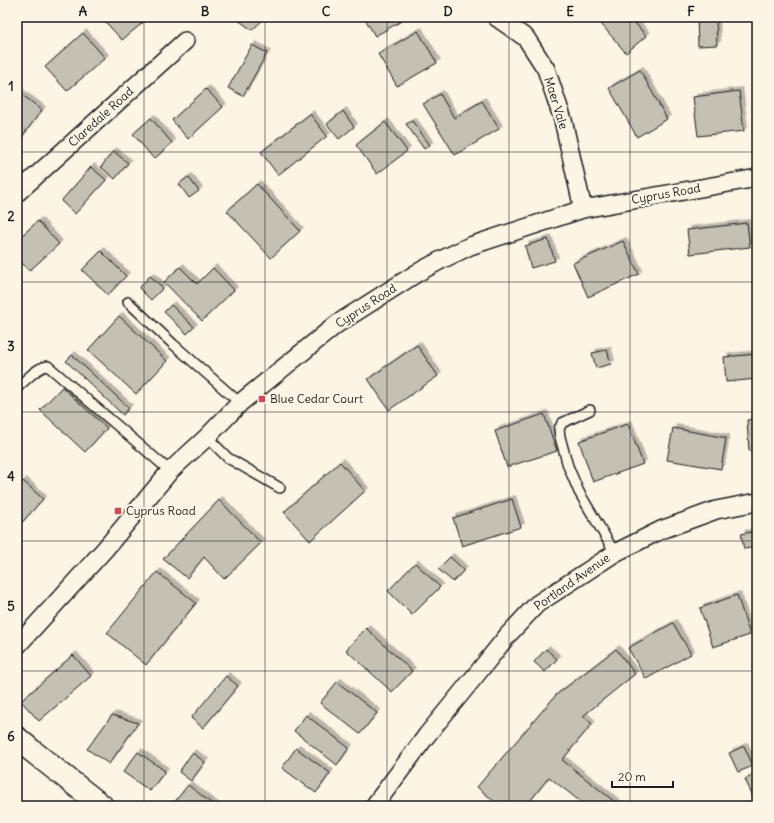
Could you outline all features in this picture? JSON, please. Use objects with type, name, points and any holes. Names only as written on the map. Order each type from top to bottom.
[{"type":"main road","points":[[17,738],[102,806]]},
{"type":"street","name":"Maer Vale","points":[[496,17],[526,38],[546,69],[563,120],[583,209]]},
{"type":"street","name":"Claredale Road","points":[[17,193],[185,41]]},
{"type":"street","name":"Cyprus Road","points":[[17,646],[105,549],[170,471],[207,437],[240,403],[337,324],[417,273],[470,246],[583,209],[757,178]]},
{"type":"street","name":"Portland Avenue","points":[[374,806],[427,735],[508,635],[537,604],[615,553],[661,530],[716,510],[757,502]]},
{"type":"lane","points":[[128,302],[240,403]]},
{"type":"lane","points":[[17,388],[39,369],[44,366],[48,366],[170,471]]},
{"type":"lane","points":[[590,410],[562,423],[559,429],[560,437],[568,466],[579,492],[615,553]]},
{"type":"lane","points":[[207,437],[228,458],[280,488]]},
{"type":"building","points":[[101,17],[144,17],[146,20],[122,40]]},
{"type":"building","points":[[234,17],[266,17],[252,30]]},
{"type":"building","points":[[364,17],[406,17],[407,18],[375,36]]},
{"type":"building","points":[[595,17],[630,17],[646,36],[626,53]]},
{"type":"building","points":[[697,17],[716,17],[717,45],[698,46]]},
{"type":"building","points":[[418,31],[437,63],[397,86],[378,54]]},
{"type":"building","points":[[83,33],[105,58],[67,91],[45,67]]},
{"type":"building","points":[[252,45],[267,53],[243,96],[228,88]]},
{"type":"building","points":[[640,70],[667,119],[637,137],[609,88]]},
{"type":"building","points":[[206,89],[223,107],[188,139],[172,120]]},
{"type":"building","points":[[17,91],[42,110],[18,142],[17,140]]},
{"type":"building","points":[[739,91],[744,131],[698,136],[693,97]]},
{"type":"building","points":[[440,94],[454,118],[482,101],[499,129],[455,155],[423,104]]},
{"type":"building","points":[[343,111],[354,127],[339,139],[327,124]]},
{"type":"building","points":[[310,114],[327,136],[278,175],[261,152]]},
{"type":"building","points":[[151,118],[172,143],[154,159],[133,134]]},
{"type":"building","points":[[412,121],[430,145],[424,149],[406,124]]},
{"type":"building","points":[[385,122],[407,151],[377,174],[356,145]]},
{"type":"building","points":[[113,151],[128,163],[115,179],[101,167]]},
{"type":"building","points":[[91,167],[106,180],[75,214],[61,201]]},
{"type":"building","points":[[188,177],[199,191],[189,198],[179,184]]},
{"type":"building","points":[[257,184],[300,231],[271,258],[227,211]]},
{"type":"building","points":[[38,221],[59,244],[29,271],[17,257],[17,240]]},
{"type":"building","points":[[747,223],[750,247],[690,254],[687,230]]},
{"type":"building","points":[[548,239],[555,261],[531,268],[525,246]]},
{"type":"building","points":[[623,241],[639,274],[588,297],[573,263]]},
{"type":"building","points":[[101,251],[126,276],[108,295],[82,270]]},
{"type":"building","points":[[180,267],[197,284],[213,268],[234,290],[202,321],[164,282]]},
{"type":"building","points":[[150,276],[163,288],[151,300],[139,288]]},
{"type":"building","points":[[171,305],[194,327],[187,334],[164,312]]},
{"type":"building","points":[[119,316],[167,361],[136,394],[88,350]]},
{"type":"building","points":[[417,345],[438,376],[389,410],[368,379]]},
{"type":"building","points":[[607,350],[611,364],[596,368],[592,353]]},
{"type":"building","points":[[757,354],[757,379],[726,382],[724,357]]},
{"type":"building","points":[[72,355],[129,408],[123,415],[66,361]]},
{"type":"building","points":[[62,387],[107,428],[85,452],[40,410]]},
{"type":"building","points":[[544,414],[557,451],[507,467],[495,431]]},
{"type":"building","points":[[757,419],[757,451],[749,451],[747,420]]},
{"type":"building","points":[[628,424],[643,464],[593,482],[579,441]]},
{"type":"building","points":[[673,428],[726,438],[721,469],[667,460]]},
{"type":"building","points":[[340,462],[365,491],[310,541],[284,512]]},
{"type":"building","points":[[23,481],[43,499],[17,528],[17,488]]},
{"type":"building","points":[[512,499],[521,527],[462,546],[453,518]]},
{"type":"building","points":[[219,500],[261,543],[224,579],[204,557],[187,578],[163,559]]},
{"type":"building","points":[[757,531],[757,547],[744,549],[741,534]]},
{"type":"building","points":[[450,557],[464,570],[453,582],[438,569]]},
{"type":"building","points":[[415,563],[440,587],[412,615],[388,591]]},
{"type":"building","points":[[157,572],[196,603],[146,665],[107,633]]},
{"type":"building","points":[[737,595],[750,635],[713,647],[700,608]]},
{"type":"building","points":[[673,623],[691,654],[646,679],[628,648]]},
{"type":"building","points":[[366,628],[412,671],[392,692],[346,650]]},
{"type":"building","points":[[546,649],[557,659],[545,672],[534,662]]},
{"type":"building","points":[[616,649],[635,674],[583,716],[592,724],[562,760],[620,806],[586,806],[549,777],[526,806],[500,806],[477,787],[556,695]]},
{"type":"building","points":[[73,655],[91,676],[39,721],[21,701]]},
{"type":"building","points":[[226,676],[238,686],[203,728],[191,718]]},
{"type":"building","points":[[337,682],[377,713],[360,734],[320,703]]},
{"type":"building","points":[[112,715],[138,723],[109,764],[87,749]]},
{"type":"building","points":[[306,715],[349,748],[337,765],[294,731]]},
{"type":"building","points":[[744,746],[753,766],[738,772],[729,753]]},
{"type":"building","points":[[296,748],[330,773],[316,793],[282,768]]},
{"type":"building","points":[[138,752],[165,771],[150,791],[123,772]]},
{"type":"building","points":[[192,753],[205,762],[191,781],[179,772]]},
{"type":"building","points":[[757,774],[757,806],[745,779]]},
{"type":"building","points":[[188,785],[215,806],[176,806],[173,804]]},
{"type":"place","name":"Blue Cedar Court","points":[[262,399]]},
{"type":"place","name":"Cyprus Road","points":[[118,511]]}]
